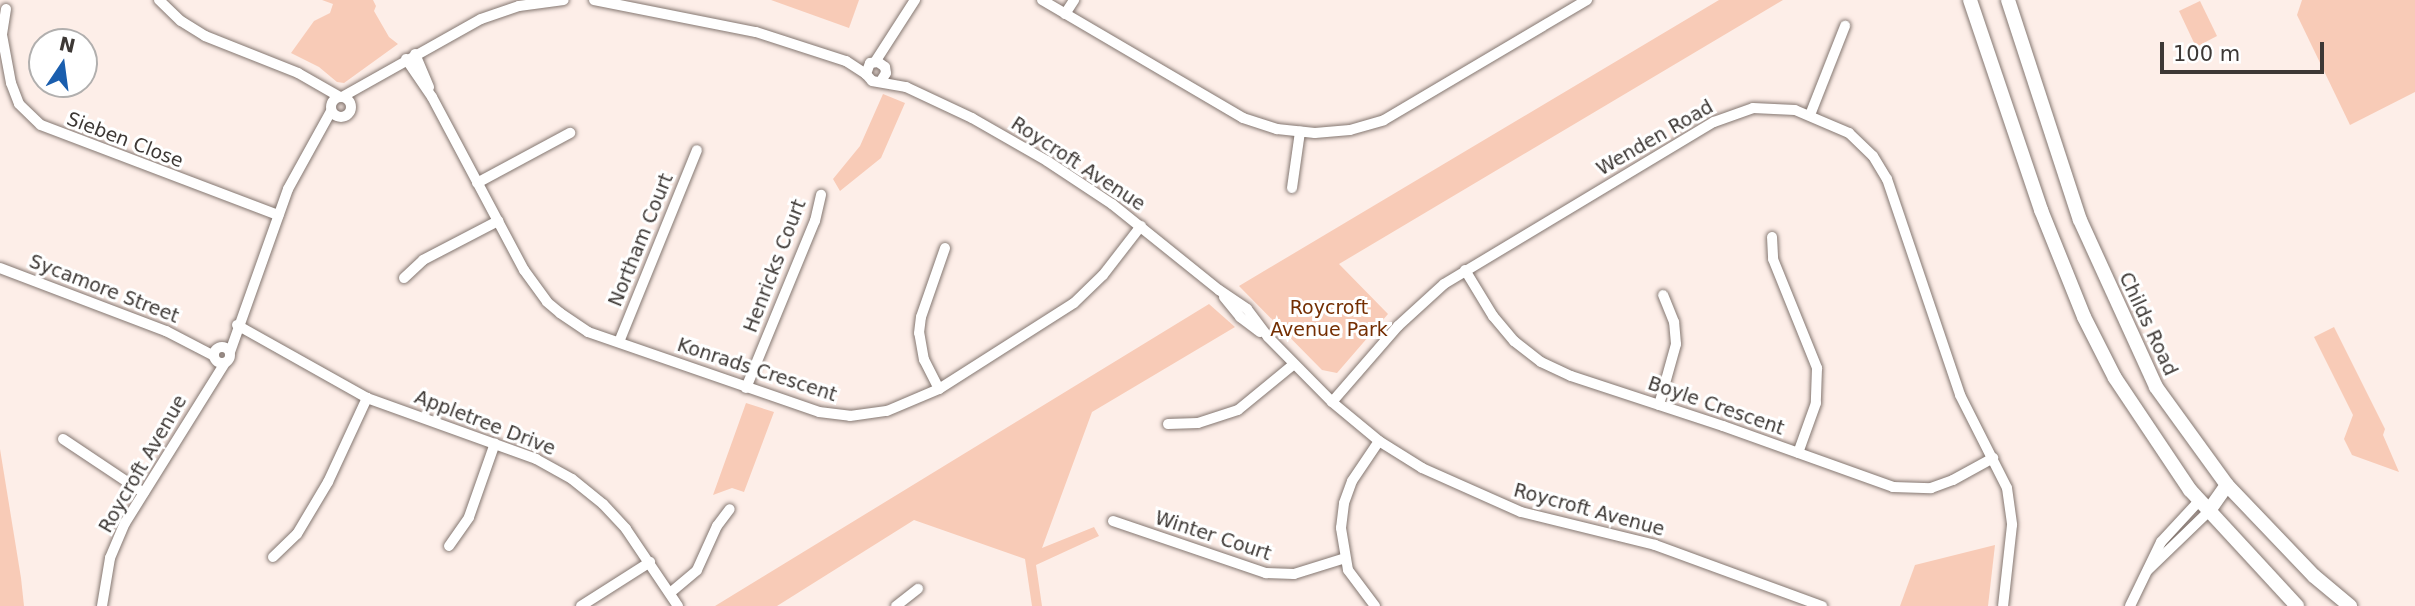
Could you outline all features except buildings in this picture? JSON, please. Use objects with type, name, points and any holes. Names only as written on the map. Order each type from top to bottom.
[{"type":"main road","points":[[1970,0],[2034,190],[2084,317],[2136,412],[2204,506],[2297,606]]},
{"type":"main road","name":"Childs Road","points":[[2008,0],[2068,187],[2112,296],[2165,402],[2227,485],[2314,576],[2350,606]]},
{"type":"main road","points":[[2204,506],[2227,485]]},
{"type":"street","points":[[159,0],[181,21],[205,36],[287,68],[318,86],[339,103],[410,56],[481,19],[564,0]]},
{"type":"street","points":[[594,0],[756,32],[846,61],[879,64],[886,73],[881,81],[872,81],[846,61]]},
{"type":"street","points":[[866,74],[867,68],[879,64],[915,0]]},
{"type":"street","points":[[1042,0],[1228,110],[1259,124],[1300,132],[1350,130],[1384,120],[1574,3],[1587,0]]},
{"type":"street","points":[[1065,14],[1074,0]]},
{"type":"street","name":"Sieben Close","points":[[6,9],[2,35],[13,92],[28,115],[41,125],[278,215]]},
{"type":"street","points":[[1810,115],[1845,26]]},
{"type":"street","name":"Konrads Crescent","points":[[410,56],[528,277],[547,302],[573,323],[619,342],[810,410],[850,416],[887,411],[939,389],[1074,303],[1103,275],[1141,226]]},
{"type":"street","name":"Roycroft Avenue","points":[[879,64],[906,87]]},
{"type":"street","name":"Roycroft Avenue","points":[[881,81],[906,87],[1007,137],[1079,181],[1247,309],[1294,365],[1332,402],[1379,441],[1446,480],[1507,507],[1655,545],[1822,606]]},
{"type":"street","name":"Roycroft Avenue","points":[[307,153],[331,126],[345,117],[339,103]]},
{"type":"street","name":"Roycroft Avenue","points":[[102,606],[106,577],[117,540],[211,382],[220,354],[237,326],[278,215],[307,153],[339,103]]},
{"type":"street","name":"Wenden Road","points":[[1332,402],[1415,307],[1465,270],[1727,116],[1767,107],[1810,115],[1855,138],[1873,156],[1884,173],[1960,395],[2007,488],[2011,518],[2003,606]]},
{"type":"street","points":[[1292,188],[1300,132]]},
{"type":"street","points":[[477,183],[570,133]]},
{"type":"street","name":"Northam Court","points":[[619,342],[696,150]]},
{"type":"street","name":"Henricks Court","points":[[746,387],[815,221],[821,195]]},
{"type":"street","points":[[404,278],[423,260],[498,221]]},
{"type":"street","points":[[1772,237],[1773,259],[1815,357],[1818,378],[1816,403],[1798,453]]},
{"type":"street","points":[[939,389],[924,360],[919,333],[921,317],[945,248]]},
{"type":"street","name":"Sycamore Street","points":[[0,268],[220,354]]},
{"type":"street","name":"Boyle Crescent","points":[[1465,270],[1501,327],[1526,352],[1571,376],[1881,484],[1905,489],[1943,484],[1993,458]]},
{"type":"street","points":[[1660,405],[1676,344],[1674,322],[1663,295]]},
{"type":"street","name":"Appletree Drive","points":[[237,326],[367,398],[495,443],[556,469],[590,491],[620,521],[678,606]]},
{"type":"street","points":[[1168,424],[1198,423],[1238,410],[1294,365]]},
{"type":"street","points":[[273,557],[297,534],[328,482],[367,398]]},
{"type":"street","points":[[63,439],[144,493]]},
{"type":"street","points":[[1375,606],[1355,582],[1345,558],[1340,528],[1347,493],[1379,441]]},
{"type":"street","points":[[449,546],[469,517],[495,443]]},
{"type":"street","points":[[2130,606],[2161,541],[2204,506]]},
{"type":"street","points":[[670,593],[696,570],[717,526],[730,509]]},
{"type":"street","name":"Winter Court","points":[[1113,522],[1266,573],[1294,573],[1345,558]]},
{"type":"street","points":[[581,606],[650,562]]},
{"type":"street","points":[[896,606],[918,589]]},
{"type":"green space","points":[[322,0],[373,0],[376,6],[374,11],[389,37],[398,44],[344,83],[337,82],[319,67],[291,53],[314,21],[330,13],[333,4]]},
{"type":"green space","points":[[771,0],[859,0],[849,28]]},
{"type":"green space","name":"Roycroft Avenue Park","points":[[1719,0],[1783,0],[1339,264],[1388,314],[1337,373],[1322,370],[1239,286]]},
{"type":"green space","points":[[2302,0],[2415,0],[2415,92],[2350,125],[2297,15]]},
{"type":"green space","points":[[2200,1],[2217,36],[2196,47],[2179,11]]},
{"type":"green space","points":[[883,94],[905,103],[881,158],[840,191],[833,179],[860,146]]},
{"type":"green space","points":[[1209,304],[1235,327],[1092,412],[1042,548],[1094,527],[1099,536],[1036,565],[1042,606],[1032,606],[1025,559],[914,520],[777,606],[715,606]]},
{"type":"green space","points":[[2334,327],[2385,429],[2383,435],[2399,472],[2352,455],[2344,439],[2353,415],[2314,337]]},
{"type":"green space","points":[[746,403],[774,412],[744,492],[732,488],[713,495]]},
{"type":"green space","points":[[0,449],[21,578],[24,606],[0,606]]},
{"type":"green space","points":[[1995,545],[1988,606],[1900,606],[1915,565]]}]
